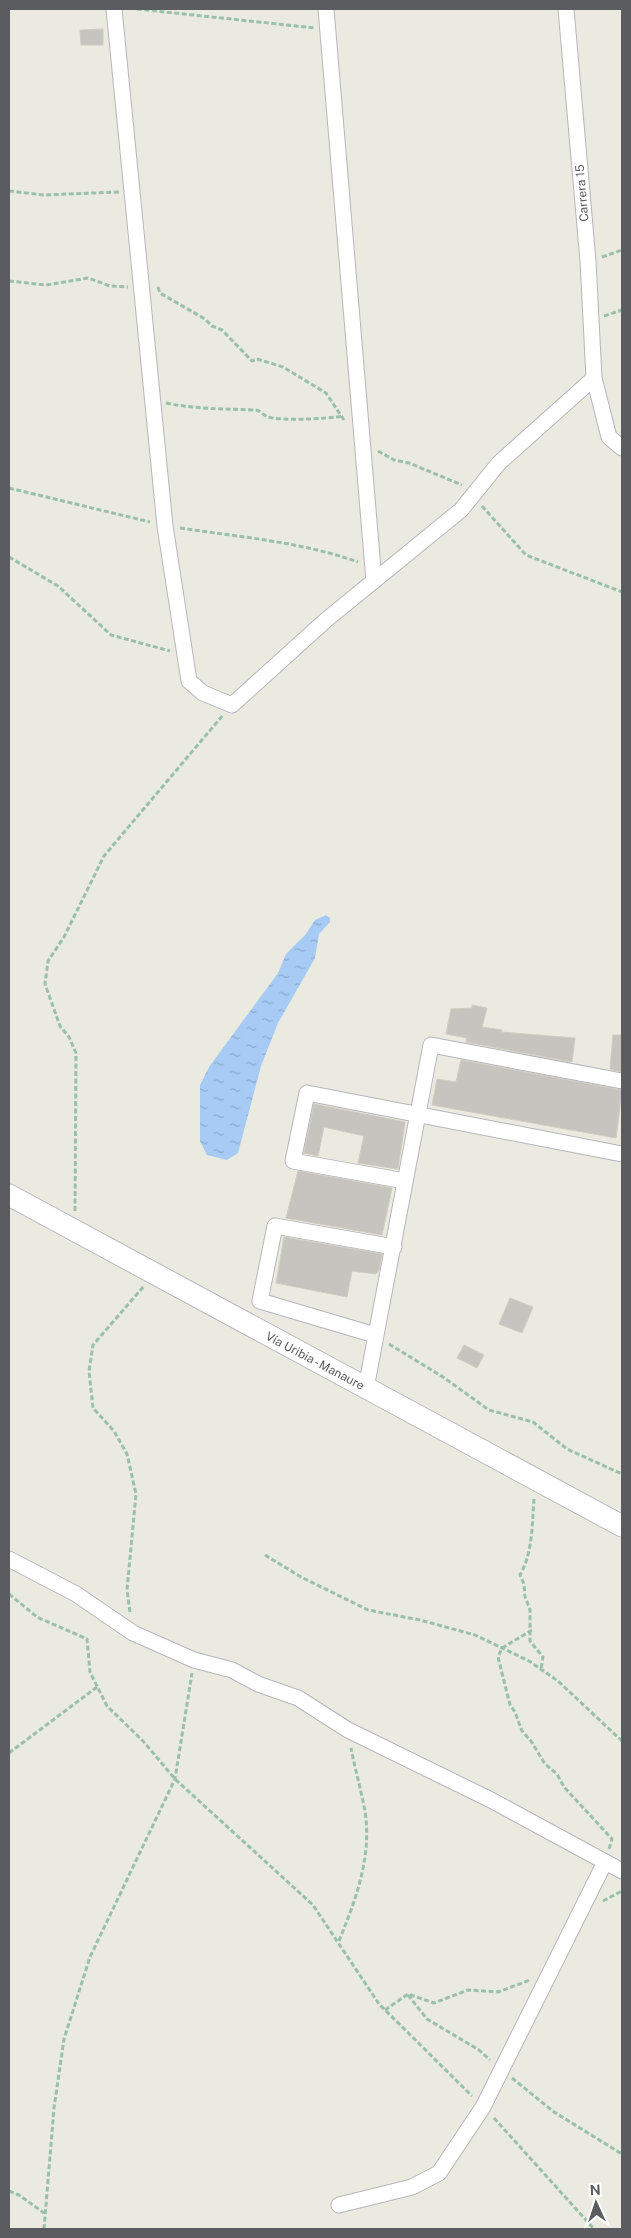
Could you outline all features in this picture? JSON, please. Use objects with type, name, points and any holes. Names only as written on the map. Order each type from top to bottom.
[{"type":"main road","name":"Vía Uribia - Manaure","points":[[9,1196],[622,1526]]},
{"type":"street","points":[[114,9],[166,526],[183,654],[189,681],[203,693],[232,706],[373,574],[461,510],[499,463],[594,378]]},
{"type":"street","points":[[326,9],[373,574]]},
{"type":"street","name":"Carrera 15","points":[[566,9],[588,262],[594,378],[609,437],[622,448]]},
{"type":"street","points":[[366,1388],[431,1045],[622,1081]]},
{"type":"street","points":[[405,1181],[293,1161],[307,1093],[622,1154]]},
{"type":"street","points":[[375,1335],[260,1301],[276,1226],[394,1246]]},
{"type":"street","points":[[9,1559],[76,1594],[133,1633],[194,1660],[232,1670],[258,1684],[298,1698],[348,1730],[492,1800],[622,1871]]},
{"type":"street","points":[[339,2205],[412,2187],[439,2173],[483,2107],[605,1862]]},
{"type":"path","points":[[137,9],[328,29]]},
{"type":"path","points":[[9,191],[44,195],[132,192]]},
{"type":"path","points":[[588,262],[622,250]]},
{"type":"path","points":[[9,281],[46,285],[88,278],[110,286],[141,279],[157,284],[160,293],[205,319],[212,326],[222,330],[252,361],[257,358],[283,367],[326,393],[351,432],[362,440],[370,451],[379,451],[394,460],[410,463],[449,478],[468,490],[526,555],[622,592]]},
{"type":"path","points":[[153,402],[204,406],[215,410],[258,410],[268,416],[286,418],[331,419],[342,416],[360,423]]},
{"type":"path","points":[[9,488],[166,526],[292,545],[336,554],[373,574]]},
{"type":"path","points":[[9,557],[58,586],[111,635],[183,654]]},
{"type":"path","points":[[75,1231],[76,1054],[70,1037],[60,1026],[45,984],[48,961],[64,937],[104,856],[232,706]]},
{"type":"path","points":[[133,1633],[127,1590],[136,1494],[127,1454],[114,1431],[93,1408],[89,1370],[93,1345],[154,1274]]},
{"type":"path","points":[[375,1335],[443,1377],[489,1410],[533,1422],[567,1449],[622,1474]]},
{"type":"path","points":[[536,1479],[530,1544],[526,1565],[520,1575],[530,1609],[532,1630],[530,1641],[543,1657],[541,1669]]},
{"type":"path","points":[[265,1555],[301,1577],[368,1610],[420,1620],[475,1635],[502,1648],[558,1680],[622,1741]]},
{"type":"path","points":[[9,1594],[37,1617],[86,1639],[90,1672],[107,1706],[143,1741],[176,1779],[313,1905],[385,2010],[483,2107],[594,2229]]},
{"type":"path","points":[[532,1630],[502,1648],[498,1657],[505,1693],[522,1731],[531,1740],[545,1764],[557,1774],[564,1787],[612,1839],[605,1862]]},
{"type":"path","points":[[44,2229],[54,2108],[64,2039],[90,1957],[176,1779],[194,1660]]},
{"type":"path","points":[[9,1753],[97,1687]]},
{"type":"path","points":[[338,1941],[356,1899],[365,1863],[365,1813],[348,1730]]},
{"type":"path","points":[[595,1905],[622,1891]]},
{"type":"path","points":[[385,2010],[408,1994],[434,2003],[468,1990],[498,1992],[532,1980]]},
{"type":"path","points":[[9,2191],[19,2195],[44,2213]]},
{"type":"water","points":[[326,915],[330,918],[330,922],[319,934],[315,958],[278,1023],[261,1066],[238,1153],[227,1160],[207,1155],[200,1141],[200,1085],[209,1067],[278,973],[286,954],[305,935],[315,920]]},
{"type":"building","points":[[103,29],[103,45],[81,45],[80,30]]},
{"type":"building","points":[[472,1005],[487,1008],[482,1027],[502,1030],[501,1032],[575,1038],[572,1062],[466,1042],[467,1038],[446,1034],[451,1009],[472,1008]]},
{"type":"building","points":[[613,1035],[622,1035],[622,1072],[610,1069]]},
{"type":"building","points":[[461,1060],[622,1090],[616,1138],[432,1105],[437,1079],[456,1082]]},
{"type":"building","points":[[314,1104],[405,1122],[398,1169],[358,1163],[364,1136],[324,1127],[318,1156],[304,1153]]},
{"type":"building","points":[[298,1171],[392,1188],[382,1235],[286,1218]]},
{"type":"building","points":[[284,1237],[382,1254],[379,1270],[376,1274],[352,1271],[347,1297],[276,1283]]},
{"type":"building","points":[[510,1298],[533,1307],[522,1333],[499,1324]]},
{"type":"building","points":[[464,1345],[484,1355],[477,1368],[457,1358]]}]
